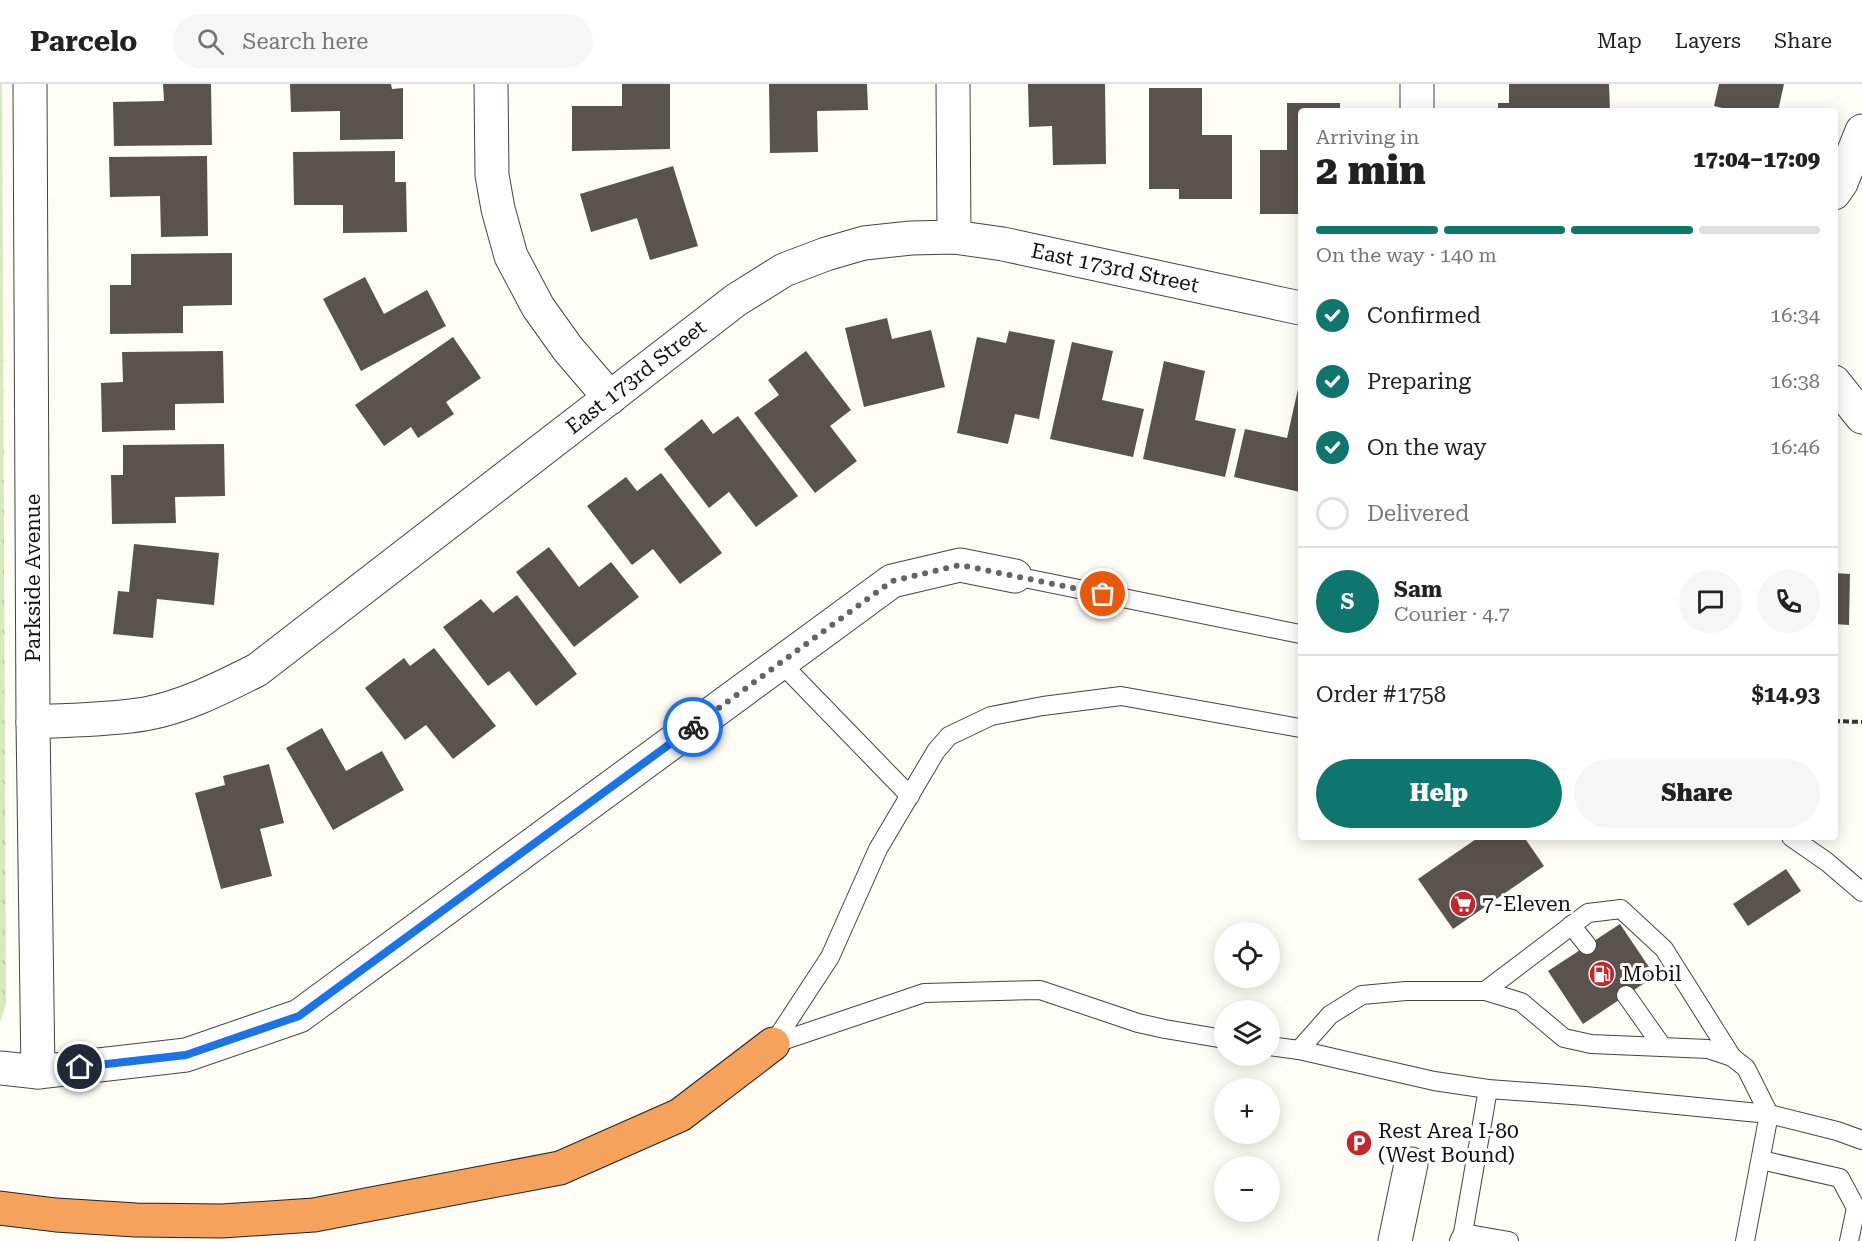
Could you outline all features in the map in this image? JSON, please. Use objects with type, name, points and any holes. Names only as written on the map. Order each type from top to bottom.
[{"type":"highway","points":[[0,1208],[56,1215],[136,1220],[222,1221],[314,1215],[560,1168],[680,1115],[773,1044]]},
{"type":"street","name":"Parkside Avenue","points":[[30,84],[33,722],[38,1072]]},
{"type":"street","points":[[491,84],[492,175],[498,209],[511,256],[538,307],[568,349],[610,398]]},
{"type":"street","points":[[953,84],[954,237]]},
{"type":"street","points":[[1417,84],[1417,108]]},
{"type":"street","points":[[1838,187],[1862,131]]},
{"type":"street","name":"East 173rd Street","points":[[33,722],[146,714],[201,697],[257,670],[736,300],[784,270],[826,254],[864,243],[911,238],[954,237],[1004,244],[1298,308]]},
{"type":"street","points":[[1838,387],[1862,417]]},
{"type":"street","points":[[0,1068],[38,1072],[186,1055],[299,1016],[892,581],[960,565],[1015,576]]},
{"type":"street","points":[[1395,1241],[1411,1164]]},
{"type":"lane","points":[[1015,576],[1298,634]]},
{"type":"lane","points":[[781,663],[910,796]]},
{"type":"lane","points":[[773,1044],[830,957],[878,849],[936,751],[949,736],[991,716],[1043,706],[1121,696],[1298,728]]},
{"type":"lane","points":[[1795,840],[1827,862],[1862,892]]},
{"type":"lane","points":[[1485,991],[1588,913],[1622,909],[1664,949],[1732,1057],[1746,1068],[1769,1114],[1745,1241]]},
{"type":"lane","points":[[1571,925],[1587,945]]},
{"type":"lane","points":[[773,1044],[924,993],[1040,990],[1138,1023],[1214,1037]]},
{"type":"lane","points":[[1299,1050],[1330,1015],[1362,995],[1485,991],[1521,1002],[1564,1038],[1591,1044],[1708,1049],[1732,1057]]},
{"type":"lane","points":[[1626,995],[1662,1046]]},
{"type":"lane","points":[[1280,1047],[1434,1081],[1488,1089],[1769,1114],[1837,1131],[1862,1140]]},
{"type":"lane","points":[[1488,1089],[1461,1237],[1509,1241]]},
{"type":"lane","points":[[1761,1160],[1840,1178],[1856,1208],[1849,1241]]},
{"type":"path","points":[[1838,722],[1862,722]]},
{"type":"green space","points":[[0,84],[2,84],[6,1004],[0,1022]]},
{"type":"building","points":[[163,84],[211,84],[212,145],[114,146],[113,102],[164,101]]},
{"type":"building","points":[[290,84],[391,84],[392,89],[403,88],[403,139],[340,140],[340,111],[291,112]]},
{"type":"building","points":[[622,84],[670,84],[670,149],[572,151],[572,106],[622,106]]},
{"type":"building","points":[[769,84],[867,84],[868,110],[817,111],[818,152],[770,153]]},
{"type":"building","points":[[1028,84],[1105,84],[1106,164],[1053,165],[1052,126],[1029,127]]},
{"type":"building","points":[[1509,84],[1609,84],[1610,108],[1498,108],[1498,103],[1509,103]]},
{"type":"building","points":[[1719,84],[1784,84],[1779,108],[1714,106]]},
{"type":"building","points":[[1149,88],[1202,88],[1202,135],[1232,135],[1232,199],[1179,199],[1179,189],[1149,189]]},
{"type":"building","points":[[1287,103],[1340,103],[1340,108],[1298,108],[1298,214],[1260,214],[1260,150],[1287,150]]},
{"type":"building","points":[[395,151],[395,182],[406,182],[407,232],[343,233],[343,205],[294,205],[293,152]]},
{"type":"building","points":[[207,156],[208,236],[161,237],[160,196],[110,197],[109,157]]},
{"type":"building","points":[[673,166],[698,246],[650,260],[637,218],[591,232],[580,194]]},
{"type":"building","points":[[232,253],[232,305],[183,306],[183,333],[110,334],[110,285],[131,285],[131,254]]},
{"type":"building","points":[[365,277],[384,314],[427,290],[446,326],[361,371],[323,299]]},
{"type":"building","points":[[887,318],[892,339],[931,330],[945,387],[864,407],[845,328]]},
{"type":"building","points":[[1009,331],[1055,340],[1039,419],[1015,414],[1008,444],[957,433],[977,337],[1006,343]]},
{"type":"building","points":[[453,337],[481,378],[446,402],[454,414],[418,438],[411,427],[384,446],[355,405]]},
{"type":"building","points":[[1072,342],[1113,351],[1102,400],[1144,409],[1133,457],[1050,439]]},
{"type":"building","points":[[223,351],[224,403],[175,404],[175,430],[102,432],[101,383],[123,382],[122,352]]},
{"type":"building","points":[[806,351],[851,410],[830,426],[857,461],[815,493],[754,413],[779,395],[768,380]]},
{"type":"building","points":[[1164,361],[1205,371],[1195,420],[1236,429],[1225,477],[1143,459]]},
{"type":"building","points":[[1298,389],[1298,492],[1234,477],[1245,429],[1287,438]]},
{"type":"building","points":[[738,416],[798,496],[756,527],[729,492],[709,508],[664,449],[702,419],[713,434]]},
{"type":"building","points":[[224,444],[225,496],[175,497],[176,523],[112,524],[111,475],[123,475],[123,445]]},
{"type":"building","points":[[661,473],[722,553],[680,584],[653,549],[632,565],[587,506],[626,477],[637,491]]},
{"type":"building","points":[[134,544],[219,553],[214,605],[157,599],[153,638],[113,634],[118,591],[129,592]]},
{"type":"building","points":[[549,547],[579,587],[611,562],[639,597],[574,647],[516,572]]},
{"type":"building","points":[[1838,573],[1850,574],[1849,625],[1838,624]]},
{"type":"building","points":[[517,595],[577,674],[536,706],[509,671],[488,686],[443,627],[481,599],[493,613]]},
{"type":"building","points":[[434,648],[496,726],[453,759],[426,725],[405,740],[365,688],[404,658],[410,666]]},
{"type":"building","points":[[322,728],[346,771],[382,751],[404,790],[333,830],[286,748]]},
{"type":"building","points":[[269,764],[284,823],[260,829],[272,876],[221,889],[195,793],[225,785],[223,776]]},
{"type":"building","name":"7-Eleven","points":[[1475,840],[1526,840],[1544,866],[1453,929],[1418,879]]},
{"type":"building","points":[[1786,869],[1801,891],[1748,926],[1733,904]]},
{"type":"building","name":"Mobil","points":[[1620,924],[1655,976],[1583,1024],[1548,971]]},
{"type":"way so far","points":[[693,727],[892,581],[960,565],[1103,594]]},
{"type":"place","name":"7-Eleven","points":[[1463,904]]},
{"type":"place","name":"Mobil","points":[[1602,974]]},
{"type":"place","name":"Rest Area I-80 (West Bound)","points":[[1359,1143]]},
{"type":"route","points":[[80,1067],[186,1055],[299,1016],[693,727]]}]
